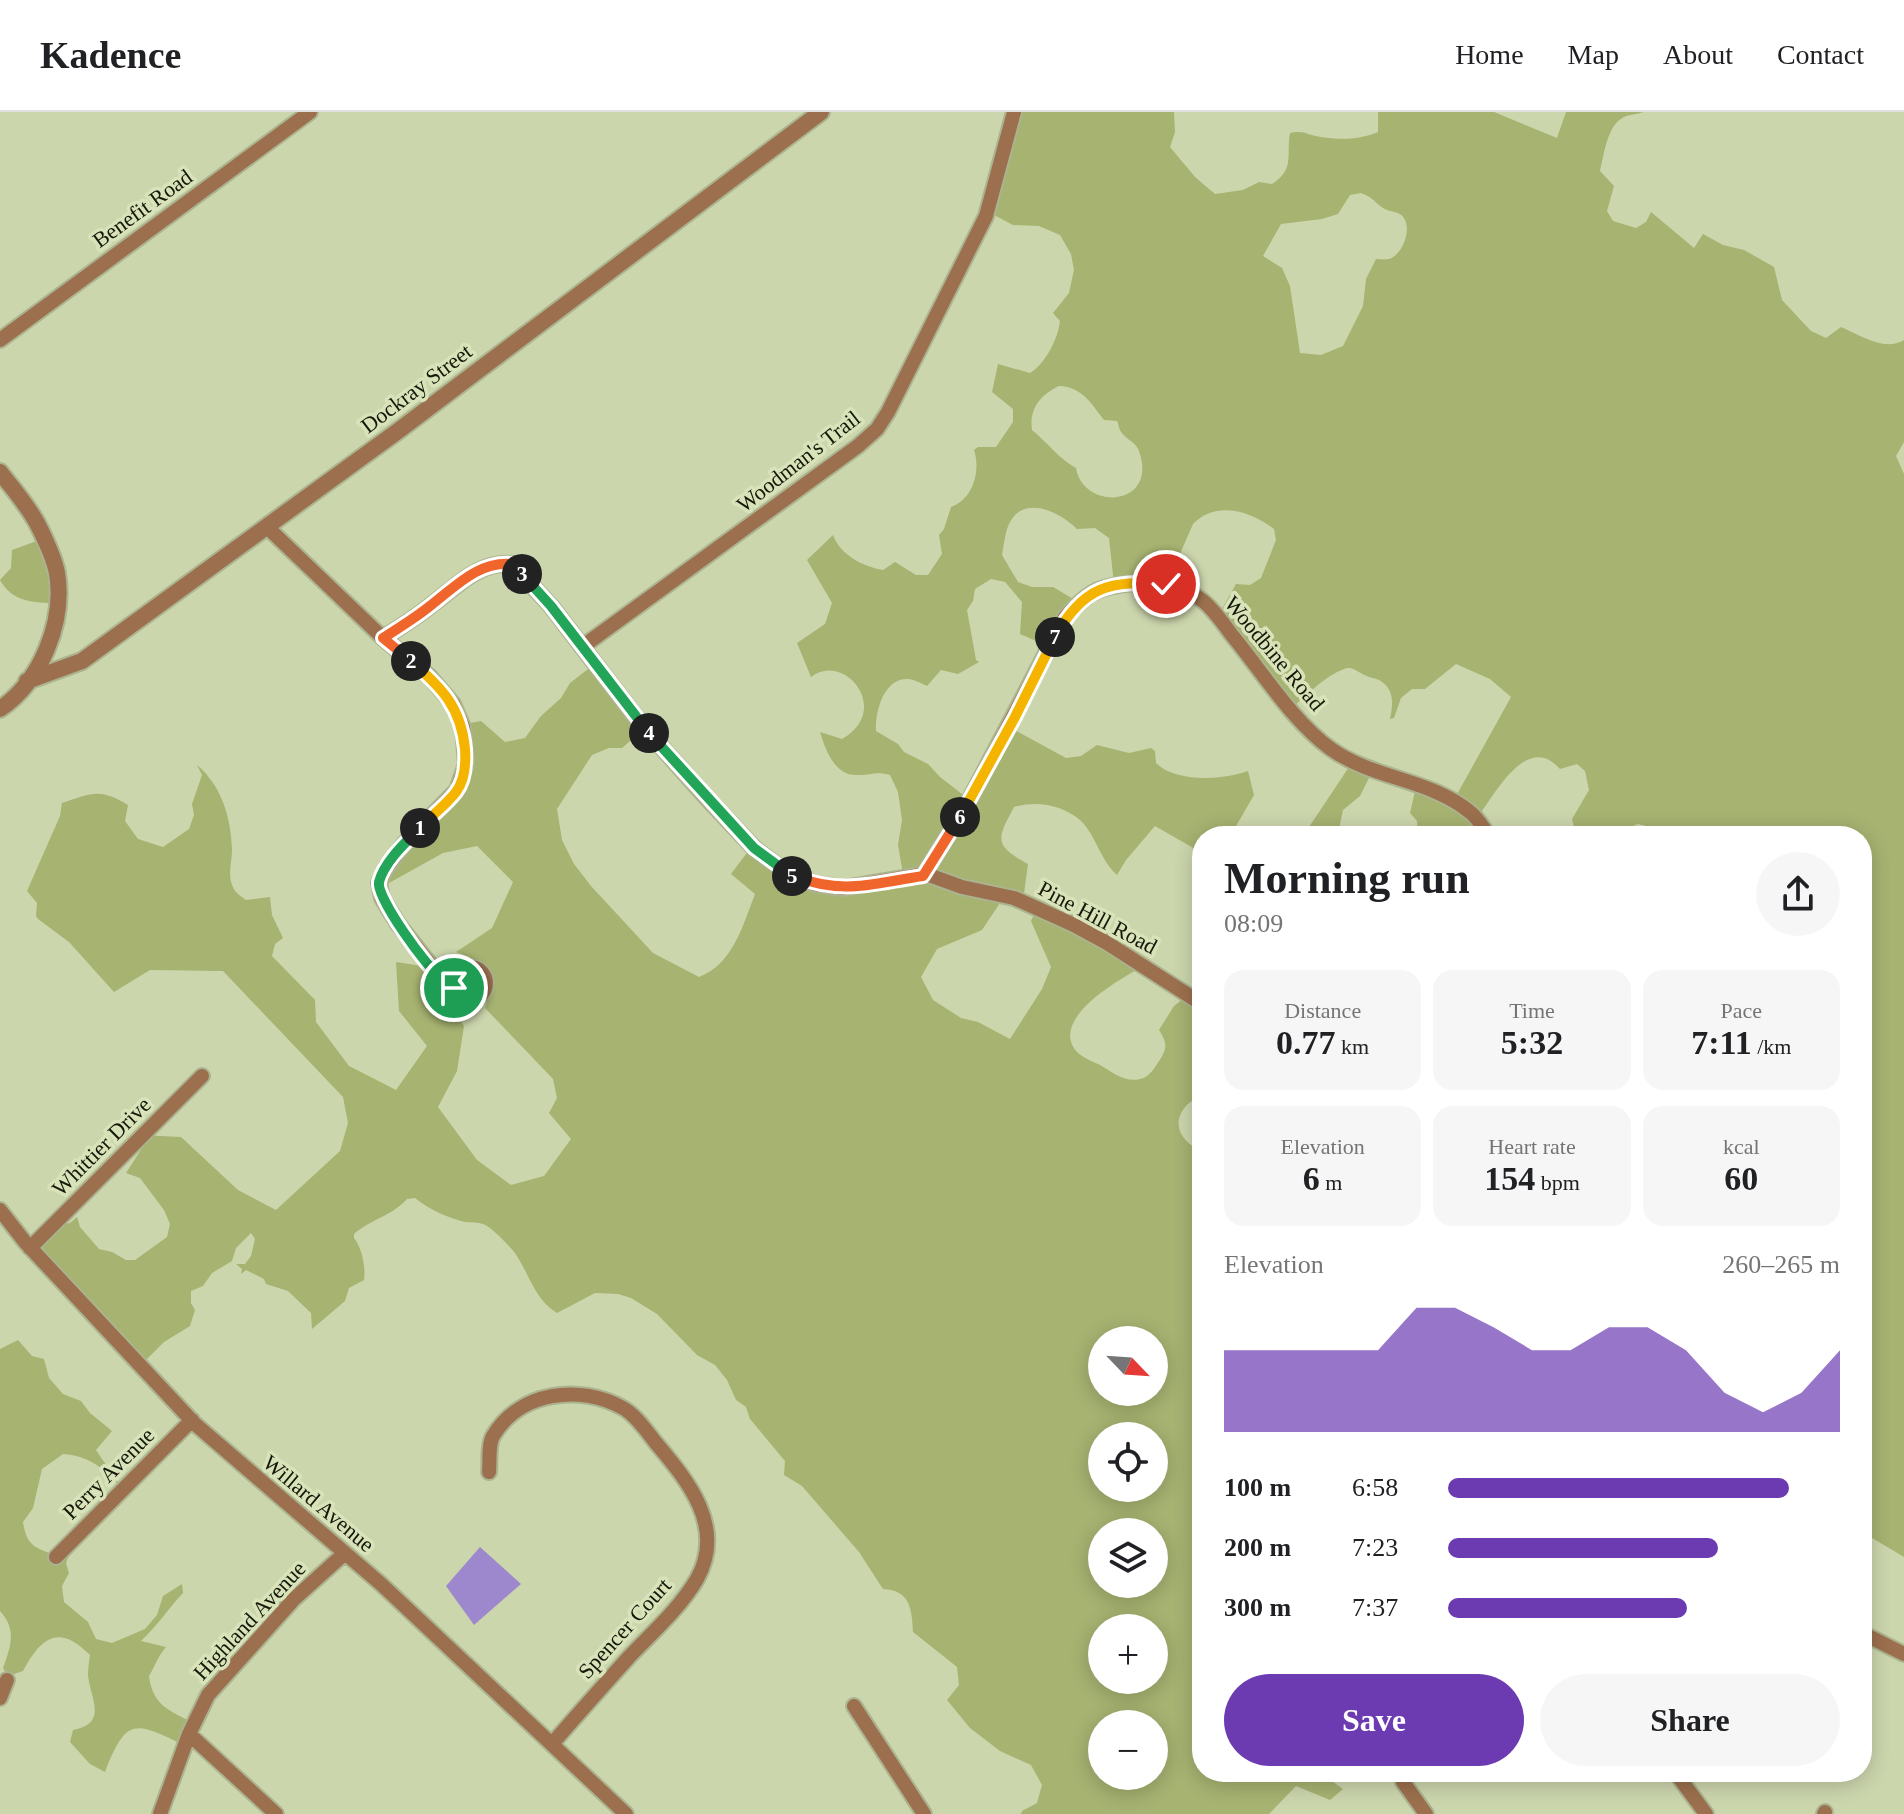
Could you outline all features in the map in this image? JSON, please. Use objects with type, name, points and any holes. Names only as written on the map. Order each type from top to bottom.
[{"type":"street","name":"Benefit Road","points":[[0,340],[310,112]]},
{"type":"street","name":"Dockray Street","points":[[27,681],[82,661],[267,527],[821,112]]},
{"type":"street","name":"Woodman's Trail","points":[[582,647],[877,429],[986,216],[1014,112]]},
{"type":"street","points":[[0,472],[38,525],[57,573],[58,598],[45,655],[11,701],[0,709]]},
{"type":"street","points":[[267,527],[383,638],[430,677],[453,704],[463,727],[466,764],[457,790],[405,843],[379,883],[382,898],[398,924],[442,979],[453,983]]},
{"type":"street","name":"Pine Hill Road","points":[[383,638],[472,574],[497,563],[512,564],[551,606],[642,725],[704,795],[754,848],[788,874],[815,884],[843,888],[923,876],[1014,898],[1107,943],[1192,998]]},
{"type":"street","name":"Woodbine Road","points":[[923,876],[969,801],[1065,617],[1088,594],[1111,586],[1141,582],[1166,584],[1203,601],[1300,720],[1335,752],[1444,796],[1472,813],[1482,826]]},
{"type":"street","name":"Whittier Drive","points":[[30,1248],[202,1076]]},
{"type":"street","name":"Willard Avenue","points":[[0,1210],[30,1248],[192,1420],[232,1458],[345,1553],[626,1814]]},
{"type":"street","name":"Spencer Court","points":[[489,1472],[492,1438],[504,1423],[524,1406],[553,1394],[577,1392],[626,1409],[681,1472],[701,1504],[708,1536],[697,1578],[666,1618],[552,1744]]},
{"type":"street","name":"Perry Avenue","points":[[56,1557],[192,1420]]},
{"type":"street","name":"Highland Avenue","points":[[160,1814],[189,1734],[208,1695],[294,1599],[345,1553]]},
{"type":"street","points":[[1872,1638],[1904,1654]]},
{"type":"street","points":[[0,1698],[7,1680]]},
{"type":"street","points":[[854,1706],[924,1814]]},
{"type":"street","points":[[189,1734],[276,1814]]},
{"type":"street","points":[[1403,1782],[1420,1812]]},
{"type":"street","points":[[1682,1782],[1706,1814]]},
{"type":"green space","points":[[1016,112],[1174,112],[1175,132],[1170,147],[1195,177],[1215,194],[1243,190],[1259,182],[1272,184],[1287,168],[1290,133],[1303,132],[1335,139],[1364,137],[1378,132],[1378,112],[1494,112],[1557,138],[1566,112],[1643,112],[1618,121],[1605,149],[1600,171],[1614,186],[1607,211],[1613,221],[1636,228],[1646,222],[1651,212],[1694,248],[1703,234],[1723,245],[1744,250],[1774,267],[1782,300],[1811,331],[1826,338],[1841,327],[1880,343],[1904,340],[1904,442],[1896,456],[1904,474],[1904,1557],[1872,1538],[1872,826],[1574,826],[1572,819],[1589,790],[1585,771],[1577,764],[1560,769],[1546,759],[1534,758],[1524,761],[1507,777],[1479,815],[1484,826],[1417,826],[1410,813],[1416,787],[1455,798],[1511,697],[1490,679],[1456,664],[1425,689],[1412,689],[1401,698],[1394,718],[1390,719],[1392,702],[1388,688],[1379,680],[1347,668],[1323,681],[1293,707],[1218,616],[1236,584],[1250,585],[1261,578],[1276,540],[1274,529],[1255,517],[1234,511],[1212,512],[1193,524],[1167,584],[1114,584],[1109,538],[1095,528],[1077,529],[1053,512],[1025,509],[1008,526],[1002,555],[1018,582],[1032,587],[1053,587],[1080,603],[1050,647],[1020,634],[1022,602],[1005,582],[991,579],[975,589],[973,601],[967,610],[976,660],[979,662],[958,674],[941,670],[927,686],[915,680],[899,680],[882,698],[876,731],[898,744],[904,752],[928,764],[971,801],[1013,729],[1066,758],[1081,756],[1097,745],[1129,753],[1151,748],[1155,751],[1156,763],[1187,777],[1213,778],[1248,771],[1254,795],[1236,826],[1192,826],[1192,847],[1155,826],[1117,875],[1086,827],[1074,816],[1049,805],[1014,807],[1004,827],[1002,840],[1009,852],[1028,864],[1023,901],[1004,897],[982,930],[937,949],[921,977],[933,1000],[961,1018],[978,1022],[1010,1039],[1042,989],[1051,967],[1031,921],[1037,908],[1144,966],[1090,1002],[1072,1027],[1071,1040],[1078,1053],[1129,1079],[1140,1079],[1152,1071],[1165,1051],[1159,1030],[1174,1006],[1188,995],[1192,998],[1192,1102],[1181,1113],[1179,1127],[1192,1145],[1192,1782],[1333,1782],[1343,1789],[1330,1800],[1296,1786],[1269,1814],[1021,1814],[1037,1803],[1042,1785],[1031,1765],[1000,1751],[970,1728],[947,1700],[959,1685],[957,1667],[913,1632],[912,1616],[904,1597],[883,1589],[859,1552],[802,1486],[784,1475],[785,1461],[750,1419],[746,1407],[736,1400],[727,1380],[715,1365],[697,1355],[657,1314],[631,1298],[595,1293],[557,1313],[541,1299],[514,1252],[483,1224],[452,1218],[415,1198],[407,1199],[395,1210],[354,1234],[363,1258],[364,1280],[349,1288],[345,1301],[312,1329],[311,1313],[288,1291],[266,1284],[264,1279],[246,1270],[241,1274],[242,1269],[236,1264],[245,1264],[251,1256],[255,1239],[251,1233],[236,1248],[232,1261],[212,1273],[203,1286],[191,1291],[191,1303],[195,1310],[190,1326],[164,1342],[142,1364],[33,1250],[59,1225],[70,1223],[77,1217],[80,1227],[99,1249],[126,1260],[135,1260],[167,1237],[170,1224],[164,1210],[140,1178],[126,1173],[142,1148],[140,1135],[181,1137],[238,1190],[276,1210],[340,1151],[348,1123],[343,1097],[223,971],[150,970],[114,992],[69,942],[38,919],[37,903],[27,891],[60,816],[62,803],[96,794],[110,796],[128,805],[125,821],[138,839],[163,847],[189,829],[194,815],[192,804],[202,775],[197,765],[206,773],[224,803],[230,826],[230,878],[234,889],[246,900],[270,897],[272,915],[283,938],[275,944],[272,956],[315,1000],[316,1022],[349,1066],[396,1090],[427,1046],[399,1011],[396,962],[422,966],[464,1026],[457,1071],[438,1107],[477,1160],[511,1185],[544,1176],[571,1139],[549,1113],[557,1098],[553,1079],[485,1008],[491,985],[488,971],[484,965],[456,952],[492,928],[513,882],[477,846],[443,853],[380,888],[387,870],[459,792],[465,724],[481,721],[505,742],[525,738],[541,716],[561,698],[570,683],[592,666],[646,727],[622,748],[609,748],[592,755],[557,809],[562,840],[574,864],[591,886],[653,953],[699,977],[711,971],[728,953],[746,918],[755,894],[731,874],[752,846],[811,883],[904,880],[898,845],[902,820],[898,792],[890,775],[851,775],[844,772],[833,761],[820,732],[842,739],[857,727],[863,713],[863,700],[858,687],[837,672],[824,671],[811,677],[797,643],[825,624],[832,603],[807,560],[833,535],[847,554],[868,566],[883,570],[895,562],[916,575],[928,575],[942,554],[939,535],[951,507],[965,498],[976,475],[974,450],[978,447],[996,447],[1013,422],[1013,409],[992,392],[998,364],[1030,373],[1041,364],[1057,335],[1060,321],[1053,313],[1069,293],[1074,270],[1071,254],[1060,235],[1039,226],[1013,225],[990,213]],"holes":[[[1361,193],[1405,220],[1407,231],[1404,242],[1394,257],[1376,259],[1366,279],[1363,306],[1343,346],[1321,355],[1300,353],[1290,286],[1282,268],[1263,256],[1281,224],[1338,214],[1350,195]],[[1059,386],[1085,397],[1104,420],[1117,421],[1121,432],[1136,445],[1142,470],[1139,484],[1130,493],[1104,497],[1092,492],[1082,482],[1076,468],[1032,430],[1032,416],[1037,404]]]},
{"type":"green space","points":[[45,538],[57,603],[32,602],[17,597],[0,580],[11,568],[12,550]]},
{"type":"green space","points":[[1351,764],[1373,770],[1360,796],[1343,810],[1340,826],[1310,826]]},
{"type":"green space","points":[[18,1340],[32,1356],[44,1359],[49,1378],[63,1394],[81,1401],[112,1431],[96,1450],[123,1490],[97,1465],[73,1455],[63,1454],[42,1469],[33,1508],[23,1522],[32,1544],[53,1554],[60,1541],[76,1536],[66,1563],[69,1573],[62,1586],[64,1602],[88,1622],[96,1639],[112,1643],[145,1629],[157,1615],[163,1596],[182,1584],[183,1593],[141,1641],[166,1647],[149,1676],[154,1695],[171,1711],[195,1724],[185,1746],[143,1729],[126,1733],[105,1772],[90,1764],[70,1742],[73,1730],[84,1727],[94,1716],[88,1675],[90,1655],[69,1639],[59,1637],[44,1643],[23,1671],[8,1676],[3,1668],[11,1632],[0,1611],[0,1349]]},
{"type":"shaded area","points":[[480,1547],[521,1584],[474,1625],[446,1586]]},
{"type":"route","points":[[454,988],[453,983],[442,979],[398,924],[382,898],[379,883],[405,843],[457,790],[466,764],[463,727],[453,704],[430,677],[383,638],[472,574],[497,563],[512,564],[551,606],[642,725],[754,848],[788,874],[815,884],[843,888],[923,876],[969,801],[1065,617],[1088,594],[1111,586],[1141,582],[1166,584]]}]
